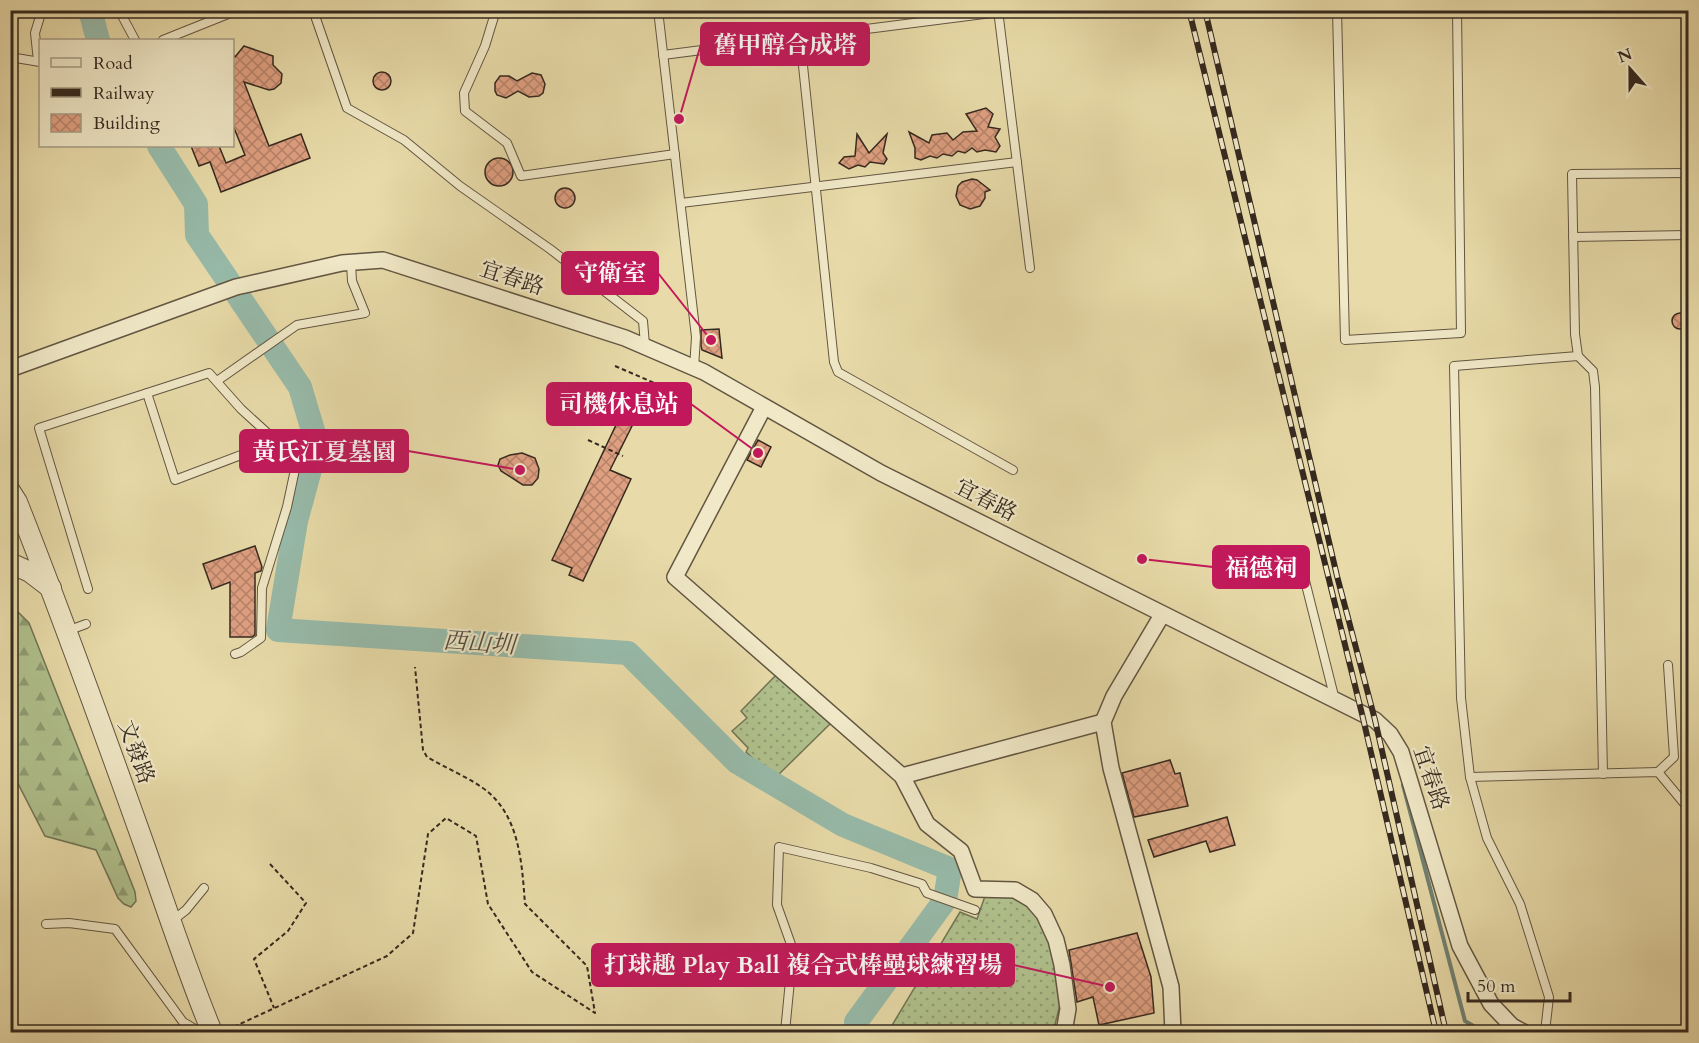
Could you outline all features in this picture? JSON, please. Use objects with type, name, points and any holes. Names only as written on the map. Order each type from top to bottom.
[{"type":"street","name":"宜春路","points":[[10,369],[236,288],[351,262],[383,260],[645,345],[694,368],[881,473],[1375,720],[1390,734],[1401,752],[1460,946],[1491,1004],[1512,1026],[1522,1032]]},
{"type":"street","points":[[764,407],[675,577],[902,776],[927,824],[961,851],[975,889],[1015,890],[1032,900],[1044,914],[1056,940],[1068,1009],[1064,1032],[1059,1032]]},
{"type":"street","name":"文發路","points":[[10,491],[17,502],[52,589],[212,1032]]},
{"type":"street","points":[[10,563],[30,572],[52,589]]},
{"type":"street","points":[[1162,615],[1114,696],[1103,722],[1112,768],[1171,987],[1173,1032]]},
{"type":"street","points":[[902,776],[1103,722]]},
{"type":"lane","points":[[10,57],[39,62],[35,33],[42,10]]},
{"type":"lane","points":[[119,10],[134,39]]},
{"type":"lane","points":[[166,39],[238,10]]},
{"type":"lane","points":[[313,10],[347,108],[404,140],[460,186],[594,281],[643,321],[645,345]]},
{"type":"lane","points":[[496,10],[485,46],[464,93],[465,111],[507,143],[521,176],[675,154]]},
{"type":"lane","points":[[658,10],[696,337],[694,368]]},
{"type":"lane","points":[[663,55],[1015,10]]},
{"type":"lane","points":[[1337,10],[1345,340],[1461,333],[1456,10]]},
{"type":"lane","points":[[998,11],[1030,268]]},
{"type":"lane","points":[[800,37],[834,362],[838,372],[1013,470]]},
{"type":"lane","points":[[681,203],[1017,162]]},
{"type":"lane","points":[[1603,774],[1595,387],[1593,370],[1578,356],[1575,334],[1572,174],[1689,173]]},
{"type":"lane","points":[[1573,237],[1689,235]]},
{"type":"lane","points":[[217,381],[297,325],[365,313],[352,280],[351,262]]},
{"type":"lane","points":[[1545,1032],[1549,997],[1520,904],[1487,838],[1470,777],[1461,698],[1454,366],[1578,356]]},
{"type":"lane","points":[[88,589],[39,428],[209,373],[241,409],[297,460],[287,507],[262,588],[261,638],[236,654]]},
{"type":"lane","points":[[147,393],[175,480],[278,441]]},
{"type":"lane","points":[[1298,553],[1335,701]]},
{"type":"lane","points":[[66,632],[86,624]]},
{"type":"lane","points":[[1470,777],[1658,772],[1674,757],[1668,665]]},
{"type":"lane","points":[[1658,772],[1689,808]]},
{"type":"lane","points":[[785,1032],[793,950],[777,905],[779,847],[871,868],[922,884],[927,893],[975,910]]},
{"type":"lane","points":[[171,921],[186,910],[204,888]]},
{"type":"lane","points":[[46,924],[69,923],[115,929],[183,1022],[200,1032]]},
{"type":"path","points":[[615,366],[659,385]]},
{"type":"path","points":[[588,440],[623,456]]},
{"type":"path","points":[[225,1032],[387,956],[413,933],[429,834],[446,818],[476,836],[488,904],[532,972],[595,1013],[587,966],[525,904],[521,854],[508,815],[488,792],[427,757],[423,750],[415,667]]},
{"type":"path","points":[[270,864],[306,903],[288,932],[254,959],[274,1008]]},
{"type":"green space","points":[[11,605],[29,623],[135,892],[136,901],[131,907],[118,898],[96,850],[45,836],[11,770]]},
{"type":"green space","points":[[778,673],[832,722],[774,779],[746,752],[748,748],[732,731],[747,718],[741,711]]},
{"type":"green space","points":[[985,896],[1020,897],[1032,906],[1056,954],[1061,1001],[1053,1032],[888,1032],[960,912],[977,919]]},
{"type":"building","points":[[244,46],[273,56],[273,65],[282,74],[281,83],[269,90],[244,82],[269,146],[301,134],[310,158],[221,192],[210,162],[199,166],[191,147],[219,147],[226,163],[245,155],[234,128],[235,57]]},
{"type":"building","points":[[378,72],[386,72],[391,77],[389,88],[378,90],[373,85],[373,77]]},
{"type":"building","points":[[532,73],[541,75],[545,84],[543,93],[539,96],[529,97],[518,91],[506,98],[497,95],[495,83],[500,76],[509,76],[517,81]]},
{"type":"building","points":[[986,108],[993,114],[988,127],[1000,129],[995,137],[1000,146],[996,152],[985,150],[977,152],[972,148],[965,153],[958,151],[952,156],[943,154],[937,158],[930,156],[921,160],[915,158],[915,148],[909,132],[929,143],[932,135],[947,133],[953,140],[963,132],[977,131],[966,114]]},
{"type":"building","points":[[857,134],[869,153],[887,134],[883,153],[887,159],[884,164],[870,162],[865,167],[858,165],[849,169],[839,163],[844,157],[855,156]]},
{"type":"building","points":[[499,158],[509,162],[513,172],[509,182],[499,186],[489,182],[485,172],[489,162]]},
{"type":"building","points":[[972,179],[990,190],[985,192],[985,198],[980,206],[970,209],[960,205],[956,196],[958,186]]},
{"type":"building","points":[[561,188],[569,188],[575,194],[575,202],[569,208],[561,208],[555,202],[555,194]]},
{"type":"building","points":[[1680,313],[1688,321],[1680,329],[1672,321]]},
{"type":"building","points":[[719,329],[722,358],[702,350],[701,346],[701,330]]},
{"type":"building","points":[[634,387],[648,394],[610,470],[631,479],[583,581],[569,575],[572,568],[552,560]]},
{"type":"building","points":[[758,440],[771,447],[761,467],[747,460]]},
{"type":"building","points":[[522,453],[535,458],[539,469],[538,478],[532,485],[523,485],[501,471],[498,465],[500,459]]},
{"type":"building","points":[[255,546],[262,567],[261,571],[255,573],[255,635],[230,637],[230,582],[212,589],[203,564]]},
{"type":"building","points":[[1170,760],[1175,774],[1180,773],[1188,806],[1134,817],[1122,773]]},
{"type":"building","points":[[1227,817],[1235,845],[1210,852],[1206,841],[1154,857],[1148,840]]},
{"type":"building","points":[[1137,933],[1151,977],[1154,1013],[1099,1025],[1093,997],[1077,1002],[1069,950]]},
{"type":"waterway","name":"西山圳","points":[[90,10],[98,39]]},
{"type":"waterway","name":"西山圳","points":[[160,147],[196,204],[197,235],[300,387],[317,444],[296,521],[278,630],[628,653],[737,762],[843,825],[950,869],[945,900],[856,1022],[856,1032]]},
{"type":"waterway","points":[[1403,785],[1465,1021],[1482,1031]]},
{"type":"railway","points":[[1189,10],[1362,714],[1436,1032]]},
{"type":"railway","points":[[1205,10],[1337,576],[1375,720],[1446,1032]]},
{"type":"place","name":"舊甲醇合成塔","points":[[679,119]]},
{"type":"place","name":"守衛室","points":[[711,340]]},
{"type":"place","name":"司機休息站","points":[[758,453]]},
{"type":"place","name":"黃氏江夏墓園","points":[[520,470]]},
{"type":"place","name":"福德祠","points":[[1142,559]]},
{"type":"place","name":"打球趣 Play Ball 複合式棒壘球練習場","points":[[1110,987]]}]
